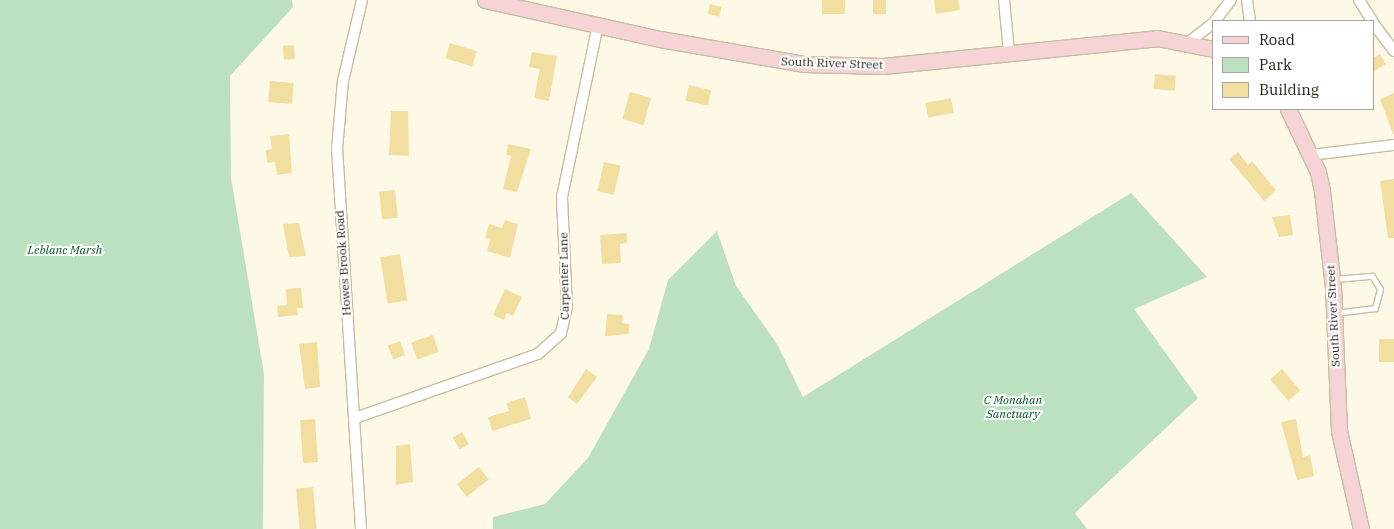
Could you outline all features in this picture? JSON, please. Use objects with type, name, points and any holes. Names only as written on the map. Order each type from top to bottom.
[{"type":"street","name":"Howes Brook Road","points":[[361,529],[337,149],[343,81],[362,0]]},
{"type":"street","name":"South River Street","points":[[487,0],[598,25],[805,64],[883,66],[1116,40],[1190,42],[1212,48]]},
{"type":"street","points":[[1004,0],[1009,52]]},
{"type":"street","points":[[1216,20],[1231,0]]},
{"type":"street","points":[[1247,0],[1250,20]]},
{"type":"street","points":[[1359,0],[1371,20]]},
{"type":"street","points":[[1190,42],[1212,24]]},
{"type":"street","name":"Carpenter Lane","points":[[355,418],[538,354],[561,333],[567,308],[562,198],[598,25]]},
{"type":"street","points":[[1374,25],[1394,51]]},
{"type":"street","name":"South River Street","points":[[1288,110],[1311,155],[1326,214],[1332,279],[1339,431],[1361,529]]},
{"type":"street","points":[[1311,155],[1394,145]]},
{"type":"lane","points":[[1332,279],[1372,276],[1380,289],[1380,300],[1368,312],[1333,313]]},
{"type":"green space","name":"Leblanc Marsh","points":[[0,0],[292,0],[293,7],[230,76],[231,178],[264,374],[263,529],[0,529]]},
{"type":"green space","name":"C Monahan Sanctuary","points":[[1131,193],[1207,277],[1134,309],[1198,398],[1075,513],[1087,529],[493,529],[493,517],[545,504],[588,458],[649,349],[668,280],[717,231],[736,286],[777,344],[803,397]]},
{"type":"building","points":[[822,0],[845,0],[845,14],[822,14]]},
{"type":"building","points":[[873,0],[886,0],[886,14],[873,14]]},
{"type":"building","points":[[934,0],[958,0],[960,10],[936,14]]},
{"type":"building","points":[[710,4],[722,7],[719,17],[708,14]]},
{"type":"building","points":[[450,43],[477,51],[472,66],[445,58]]},
{"type":"building","points":[[294,45],[295,59],[284,60],[283,46]]},
{"type":"building","points":[[532,52],[557,56],[549,101],[534,98],[540,69],[529,67]]},
{"type":"building","points":[[1380,54],[1386,64],[1374,71],[1374,57]]},
{"type":"building","points":[[1155,74],[1176,76],[1175,91],[1154,89]]},
{"type":"building","points":[[270,81],[294,83],[292,104],[268,102]]},
{"type":"building","points":[[689,85],[711,90],[708,106],[685,101]]},
{"type":"building","points":[[630,92],[651,98],[643,125],[622,119]]},
{"type":"building","points":[[1394,93],[1394,134],[1393,134],[1380,99]]},
{"type":"building","points":[[951,98],[954,113],[928,118],[925,103]]},
{"type":"building","points":[[391,111],[408,111],[409,156],[389,155]]},
{"type":"building","points":[[289,134],[292,173],[277,175],[275,162],[267,163],[266,150],[272,149],[270,136]]},
{"type":"building","points":[[508,144],[531,149],[517,192],[503,189],[511,156],[506,155]]},
{"type":"building","points":[[1238,152],[1248,165],[1252,161],[1276,190],[1264,201],[1229,159]]},
{"type":"building","points":[[604,162],[621,166],[614,195],[597,191]]},
{"type":"building","points":[[1394,179],[1394,238],[1388,238],[1380,181]]},
{"type":"building","points":[[395,190],[398,218],[382,220],[379,192]]},
{"type":"building","points":[[1290,215],[1293,235],[1279,237],[1272,217]]},
{"type":"building","points":[[505,220],[518,224],[510,258],[487,251],[490,240],[485,238],[489,224],[502,228]]},
{"type":"building","points":[[299,223],[306,256],[289,257],[283,224]]},
{"type":"building","points":[[627,233],[627,243],[620,244],[621,263],[602,264],[600,235]]},
{"type":"building","points":[[400,254],[407,300],[388,304],[380,257]]},
{"type":"building","points":[[301,288],[303,308],[297,308],[298,315],[278,317],[277,306],[287,305],[286,289]]},
{"type":"building","points":[[505,289],[522,297],[513,316],[507,313],[504,320],[493,315]]},
{"type":"building","points":[[607,314],[623,315],[622,323],[629,324],[629,334],[605,336]]},
{"type":"building","points":[[433,335],[439,352],[417,360],[411,342]]},
{"type":"building","points":[[1379,339],[1394,339],[1394,362],[1379,362]]},
{"type":"building","points":[[400,341],[405,355],[393,360],[388,345]]},
{"type":"building","points":[[317,342],[320,387],[305,389],[299,344]]},
{"type":"building","points":[[586,369],[597,377],[577,404],[568,397]]},
{"type":"building","points":[[1282,369],[1300,390],[1288,401],[1270,379]]},
{"type":"building","points":[[525,397],[531,419],[492,431],[488,417],[509,411],[506,403]]},
{"type":"building","points":[[315,419],[318,462],[303,463],[300,420]]},
{"type":"building","points":[[1296,419],[1303,457],[1310,455],[1314,476],[1297,480],[1281,422]]},
{"type":"building","points":[[462,432],[469,444],[459,450],[452,438]]},
{"type":"building","points":[[410,444],[413,482],[396,485],[396,446]]},
{"type":"building","points":[[479,467],[489,480],[467,497],[457,484]]},
{"type":"building","points":[[313,487],[317,529],[300,529],[296,488]]}]
